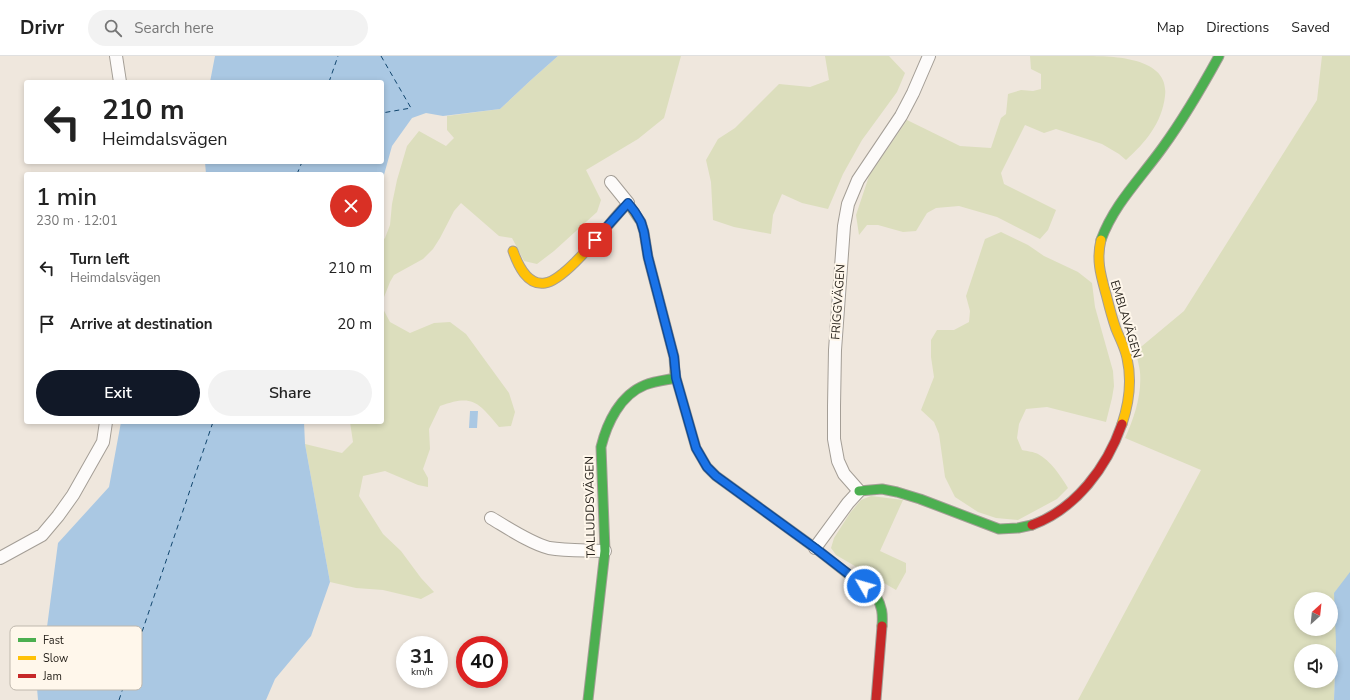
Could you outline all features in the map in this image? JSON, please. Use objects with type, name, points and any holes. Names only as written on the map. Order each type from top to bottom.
[{"type":"street","points":[[116,56],[120,80]]},
{"type":"street","name":"FRIGGVÄGEN","points":[[859,491],[844,474],[838,461],[834,439],[835,350],[844,226],[848,204],[855,185],[901,116],[929,56]]},
{"type":"street","name":"EMBLAVÄGEN","points":[[859,491],[883,489],[915,497],[962,516],[1005,530],[1026,526],[1045,520],[1065,508],[1080,494],[1095,476],[1117,437],[1128,407],[1129,394],[1126,355],[1114,322],[1102,280],[1098,258],[1100,242],[1107,224],[1124,197],[1155,158],[1176,127],[1219,56]]},
{"type":"street","points":[[611,182],[641,222],[648,257],[674,357],[676,378],[696,448],[707,467],[716,476],[815,548],[876,596],[881,604],[883,613],[882,639],[876,700]]},
{"type":"street","points":[[513,251],[521,270],[531,279],[544,283],[554,280],[585,252],[628,203]]},
{"type":"street","name":"TALLUDDSVÄGEN","points":[[588,700],[605,551],[601,448],[608,424],[626,399],[641,386],[676,378]]},
{"type":"street","points":[[0,558],[42,535],[58,516],[73,495],[100,448],[103,442],[106,424]]},
{"type":"street","points":[[815,548],[848,503],[859,491]]},
{"type":"street","points":[[491,518],[535,542],[548,547],[605,551]]},
{"type":"green space","points":[[558,56],[681,56],[664,118],[638,139],[586,170],[601,200],[597,212],[554,251],[537,264],[524,261],[512,238],[499,236],[461,203],[454,211],[433,249],[423,259],[394,275],[384,297],[384,239],[390,225],[392,204],[397,180],[407,146],[419,131],[446,146],[454,138],[447,130],[447,116],[500,109]]},
{"type":"green space","points":[[825,56],[889,56],[905,73],[897,92],[862,140],[843,174],[828,209],[802,203],[782,194],[773,215],[771,234],[734,227],[713,220],[711,182],[706,160],[718,139],[735,128],[779,84],[810,87],[829,80]]},
{"type":"green space","points":[[1030,56],[1094,56],[1122,58],[1149,66],[1158,73],[1164,83],[1165,96],[1160,115],[1152,132],[1140,147],[1126,160],[1102,144],[1056,129],[1044,133],[1025,125],[1001,173],[1004,184],[1056,210],[1048,230],[1040,239],[997,217],[959,206],[936,208],[927,213],[916,231],[903,232],[878,225],[867,225],[859,235],[856,215],[869,176],[907,120],[960,146],[991,148],[1001,118],[1006,114],[1008,94],[1021,90],[1033,91],[1041,89],[1041,74],[1031,69]]},
{"type":"green space","points":[[1322,56],[1350,56],[1350,628],[1336,644],[1294,644],[1294,688],[1334,688],[1334,700],[1078,700],[1201,470],[1125,438],[1139,398],[1140,372],[1136,351],[1184,311],[1317,100]]},
{"type":"green space","points":[[1001,232],[1028,245],[1044,256],[1078,272],[1092,283],[1095,307],[1113,371],[1114,386],[1106,422],[1047,407],[1026,409],[1019,424],[1017,438],[1022,450],[1036,453],[1047,460],[1068,488],[1057,499],[1018,520],[996,518],[978,512],[955,497],[945,477],[939,434],[934,422],[921,410],[934,377],[931,357],[931,340],[937,330],[954,330],[969,322],[970,311],[966,296],[985,239]]},
{"type":"green space","points":[[384,311],[390,322],[410,333],[434,323],[450,322],[466,334],[509,393],[515,412],[511,426],[499,427],[486,411],[480,406],[468,401],[451,402],[440,406],[429,429],[430,449],[423,469],[428,478],[428,487],[418,485],[385,471],[363,476],[359,496],[383,534],[401,551],[421,578],[434,592],[421,599],[383,590],[356,588],[330,582],[305,444],[342,453],[353,442],[350,424],[384,424]]},
{"type":"green space","points":[[871,496],[903,500],[880,551],[906,563],[906,572],[896,590],[836,555],[831,548],[834,538],[850,513],[861,500]]},
{"type":"water","points":[[215,56],[558,56],[500,109],[443,116],[426,113],[412,118],[392,146],[384,175],[384,172],[206,172],[205,164],[384,164],[384,80],[210,80]]},
{"type":"water","points":[[470,411],[478,411],[477,428],[469,428]]},
{"type":"water","points":[[121,424],[304,424],[305,444],[330,582],[311,636],[275,679],[266,700],[38,700],[37,690],[142,690],[142,626],[47,626],[58,543],[109,487]]},
{"type":"water","points":[[1350,572],[1350,700],[1334,700],[1334,688],[1338,688],[1338,644],[1336,644],[1336,636],[1338,636],[1338,592],[1335,592]]},
{"type":"ferry route","points":[[330,80],[338,56]]},
{"type":"ferry route","points":[[381,56],[411,108],[384,113]]},
{"type":"ferry route","points":[[298,172],[301,164]]},
{"type":"ferry route","points":[[142,632],[212,424]]},
{"type":"ferry route","points":[[119,700],[122,690]]},
{"type":"traffic: fast","points":[[1101,240],[1113,215],[1178,125],[1219,56]]},
{"type":"traffic: fast","points":[[675,372],[696,448],[707,467],[716,476],[815,548],[876,596],[882,610],[882,626]]},
{"type":"traffic: fast","points":[[588,700],[605,551],[601,447],[611,419],[628,396],[645,385],[676,378]]},
{"type":"traffic: fast","points":[[859,491],[882,489],[897,492],[920,499],[999,529],[1018,528],[1032,525]]},
{"type":"traffic: slow","points":[[513,251],[521,268],[528,278],[539,283],[545,283],[565,272],[588,249],[628,203],[641,222],[644,232],[648,257],[674,357],[675,372]]},
{"type":"traffic: slow","points":[[1101,240],[1099,254],[1101,274],[1112,316],[1129,366],[1129,391],[1122,424]]},
{"type":"traffic: jam","points":[[1032,525],[1063,509],[1088,485],[1108,456],[1122,424]]},
{"type":"traffic: jam","points":[[876,700],[882,626]]},
{"type":"route","points":[[595,240],[604,228],[628,203],[641,222],[644,232],[648,257],[674,357],[676,378],[684,410],[696,448],[707,467],[716,476],[772,516],[864,586]]}]
